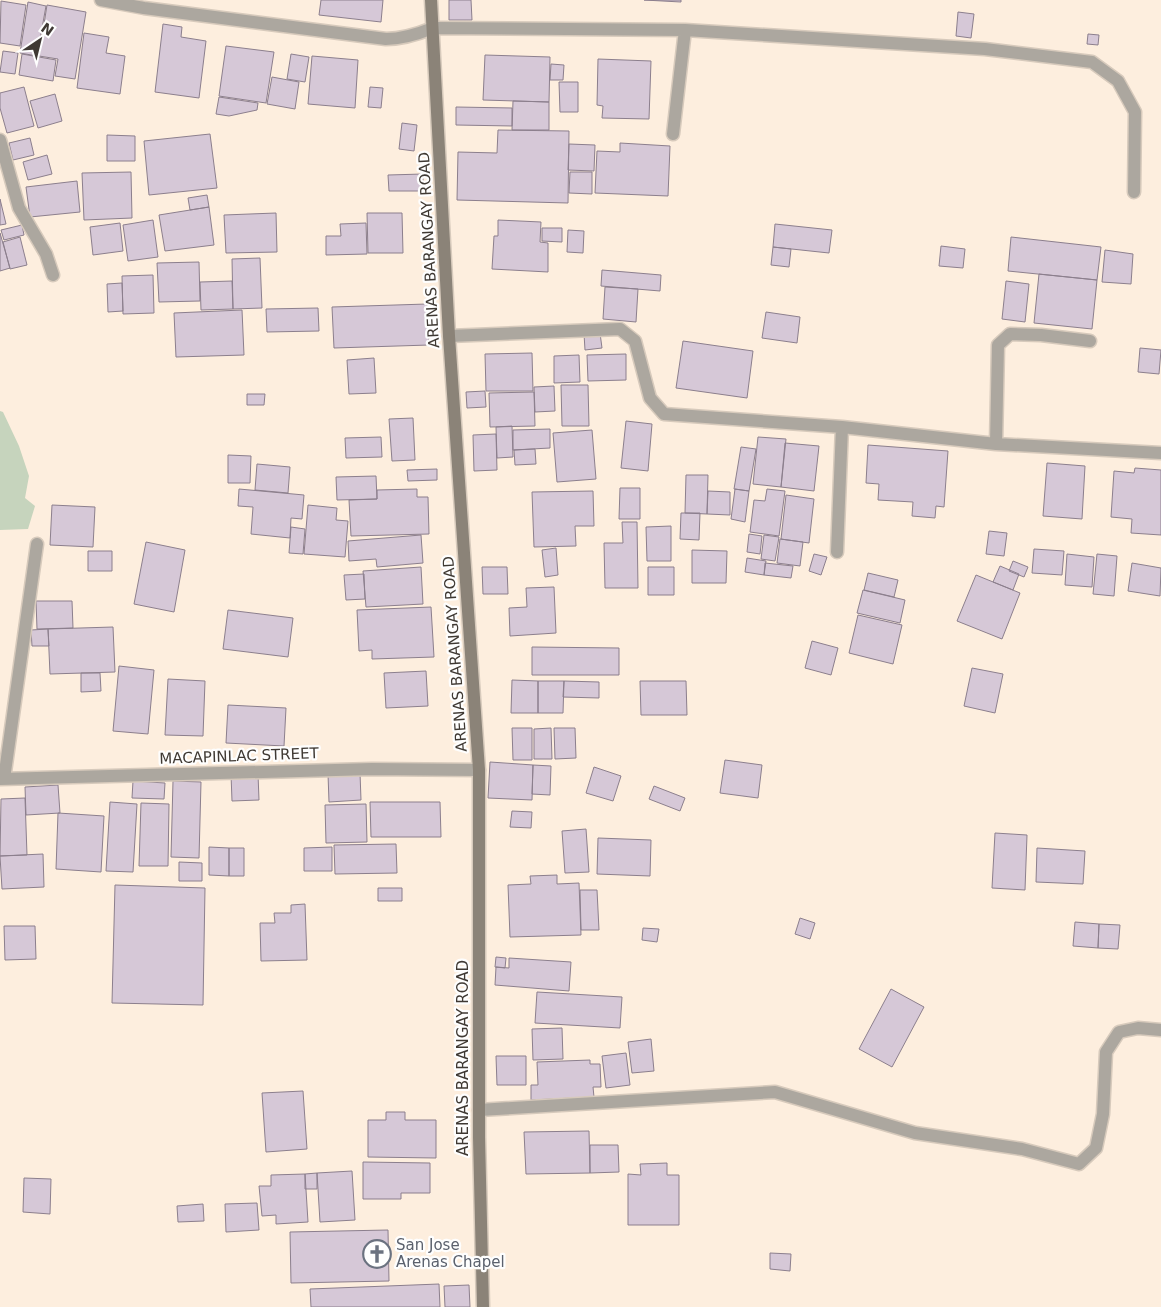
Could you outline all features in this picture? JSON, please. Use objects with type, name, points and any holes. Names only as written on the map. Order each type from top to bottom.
[{"type":"street","points":[[101,0],[144,8],[386,40],[398,40],[415,36],[433,28],[685,30],[985,50],[1092,62],[1118,81],[1135,112],[1134,192]]},
{"type":"street","name":"ARENAS BARANGAY ROAD","points":[[431,0],[449,336],[479,770],[479,1110],[483,1307]]},
{"type":"street","points":[[673,134],[685,30]]},
{"type":"street","points":[[0,140],[19,208],[46,254],[53,275]]},
{"type":"street","points":[[449,336],[620,329],[635,341],[650,398],[664,414],[842,427],[996,444],[1161,454]]},
{"type":"street","points":[[996,444],[998,345],[1010,334],[1042,335],[1090,341]]},
{"type":"street","points":[[837,552],[842,427]]},
{"type":"street","points":[[2,779],[37,544]]},
{"type":"street","name":"MACAPINLAC STREET","points":[[2,779],[372,769],[479,770]]},
{"type":"street","points":[[479,1110],[775,1092],[915,1133],[1022,1149],[1079,1164],[1096,1148],[1103,1114],[1106,1052],[1119,1032],[1138,1028],[1161,1030]]},
{"type":"green space","points":[[0,411],[3,412],[19,446],[29,476],[25,498],[35,506],[28,529],[0,530]]},
{"type":"building","points":[[321,0],[383,0],[381,22],[319,15]]},
{"type":"building","points":[[449,0],[471,0],[472,20],[449,20]]},
{"type":"building","points":[[644,0],[681,0],[681,2]]},
{"type":"building","points":[[1,1],[26,5],[20,46],[0,43]]},
{"type":"building","points":[[28,2],[46,6],[37,56],[20,53]]},
{"type":"building","points":[[47,5],[86,12],[75,79],[55,76],[58,59],[39,56]]},
{"type":"building","points":[[958,12],[974,14],[971,38],[956,36]]},
{"type":"building","points":[[163,24],[182,27],[181,37],[206,41],[199,98],[155,92]]},
{"type":"building","points":[[84,33],[109,37],[106,53],[125,56],[120,94],[77,88]]},
{"type":"building","points":[[1088,34],[1099,35],[1098,45],[1087,44]]},
{"type":"building","points":[[226,46],[274,52],[266,103],[219,96]]},
{"type":"building","points":[[3,51],[18,53],[15,74],[0,72]]},
{"type":"building","points":[[22,54],[56,60],[53,81],[19,75]]},
{"type":"building","points":[[291,54],[309,57],[305,82],[287,79]]},
{"type":"building","points":[[485,55],[550,57],[549,102],[483,100]]},
{"type":"building","points":[[312,56],[358,60],[355,108],[308,104]]},
{"type":"building","points":[[598,59],[651,61],[649,119],[602,118],[603,106],[597,105]]},
{"type":"building","points":[[551,64],[564,65],[563,80],[550,80]]},
{"type":"building","points":[[272,77],[299,82],[295,109],[267,104]]},
{"type":"building","points":[[559,82],[578,82],[578,112],[560,112]]},
{"type":"building","points":[[24,87],[34,126],[7,133],[0,108],[0,93]]},
{"type":"building","points":[[370,87],[383,88],[381,108],[368,107]]},
{"type":"building","points":[[55,94],[62,121],[38,128],[30,101]]},
{"type":"building","points":[[219,97],[258,103],[257,110],[229,116],[216,114]]},
{"type":"building","points":[[513,101],[549,102],[549,130],[512,130]]},
{"type":"building","points":[[456,107],[512,108],[512,126],[456,125]]},
{"type":"building","points":[[402,123],[417,125],[414,151],[399,149]]},
{"type":"building","points":[[498,130],[569,131],[568,203],[457,200],[458,152],[497,153]]},
{"type":"building","points":[[210,134],[217,188],[149,195],[144,141]]},
{"type":"building","points":[[107,135],[135,136],[135,161],[107,161]]},
{"type":"building","points":[[30,138],[34,155],[13,160],[9,143]]},
{"type":"building","points":[[620,143],[670,146],[668,196],[595,193],[597,151],[620,152]]},
{"type":"building","points":[[569,144],[595,145],[594,171],[568,170]]},
{"type":"building","points":[[47,155],[52,174],[28,180],[23,162]]},
{"type":"building","points":[[131,172],[132,218],[84,220],[82,173]]},
{"type":"building","points":[[570,172],[592,172],[592,194],[569,193]]},
{"type":"building","points":[[423,174],[423,191],[389,191],[388,175]]},
{"type":"building","points":[[77,181],[80,212],[30,217],[26,187]]},
{"type":"building","points":[[207,195],[209,207],[190,210],[188,198]]},
{"type":"building","points":[[0,199],[6,224],[0,225]]},
{"type":"building","points":[[209,207],[214,245],[165,251],[159,215]]},
{"type":"building","points":[[276,213],[277,252],[226,253],[224,215]]},
{"type":"building","points":[[367,213],[402,213],[403,253],[368,253]]},
{"type":"building","points":[[153,220],[158,257],[128,261],[123,225]]},
{"type":"building","points":[[498,220],[541,222],[540,242],[548,243],[548,272],[492,269],[494,236],[498,236]]},
{"type":"building","points":[[120,223],[123,251],[93,255],[90,227]]},
{"type":"building","points":[[366,223],[367,254],[326,255],[326,236],[341,236],[340,224]]},
{"type":"building","points":[[775,224],[832,230],[829,253],[773,247]]},
{"type":"building","points":[[22,225],[24,235],[4,240],[1,230]]},
{"type":"building","points":[[542,228],[562,228],[562,242],[542,241]]},
{"type":"building","points":[[568,230],[584,231],[583,253],[567,252]]},
{"type":"building","points":[[0,233],[10,268],[0,271]]},
{"type":"building","points":[[20,237],[27,265],[10,269],[3,242]]},
{"type":"building","points":[[1011,237],[1101,247],[1097,280],[1008,271]]},
{"type":"building","points":[[941,246],[965,249],[963,268],[939,266]]},
{"type":"building","points":[[773,247],[791,249],[789,267],[771,265]]},
{"type":"building","points":[[1105,250],[1133,254],[1131,284],[1102,282]]},
{"type":"building","points":[[260,258],[262,308],[233,309],[232,259]]},
{"type":"building","points":[[199,262],[200,301],[159,302],[157,263]]},
{"type":"building","points":[[602,270],[661,275],[660,291],[601,286]]},
{"type":"building","points":[[1039,274],[1097,280],[1092,329],[1034,323]]},
{"type":"building","points":[[153,275],[154,313],[123,314],[122,276]]},
{"type":"building","points":[[232,281],[233,309],[201,310],[200,282]]},
{"type":"building","points":[[1006,281],[1029,284],[1025,322],[1002,319]]},
{"type":"building","points":[[122,283],[123,311],[108,312],[107,284]]},
{"type":"building","points":[[605,287],[638,289],[636,322],[603,319]]},
{"type":"building","points":[[427,304],[429,345],[334,348],[332,307]]},
{"type":"building","points":[[318,308],[319,331],[267,332],[266,309]]},
{"type":"building","points":[[242,310],[244,355],[176,357],[174,313]]},
{"type":"building","points":[[766,312],[800,317],[797,343],[762,338]]},
{"type":"building","points":[[600,333],[602,348],[585,350],[584,334]]},
{"type":"building","points":[[683,341],[753,351],[747,398],[676,388]]},
{"type":"building","points":[[1140,348],[1161,350],[1159,374],[1138,372]]},
{"type":"building","points":[[532,353],[533,391],[486,391],[485,354]]},
{"type":"building","points":[[626,354],[626,380],[588,381],[587,355]]},
{"type":"building","points":[[579,355],[580,382],[554,383],[554,356]]},
{"type":"building","points":[[374,358],[376,393],[349,394],[347,360]]},
{"type":"building","points":[[561,385],[588,385],[589,426],[562,426]]},
{"type":"building","points":[[554,386],[555,411],[535,412],[534,387]]},
{"type":"building","points":[[485,391],[486,407],[467,408],[466,392]]},
{"type":"building","points":[[534,392],[535,426],[490,427],[489,393]]},
{"type":"building","points":[[247,394],[265,394],[264,405],[247,405]]},
{"type":"building","points":[[413,418],[415,460],[392,461],[389,419]]},
{"type":"building","points":[[626,421],[652,424],[648,471],[621,468]]},
{"type":"building","points":[[512,426],[513,457],[497,458],[496,427]]},
{"type":"building","points":[[550,429],[550,448],[513,450],[513,430]]},
{"type":"building","points":[[592,430],[596,479],[557,482],[553,433]]},
{"type":"building","points":[[496,434],[497,470],[474,471],[473,435]]},
{"type":"building","points":[[381,437],[382,457],[346,458],[345,438]]},
{"type":"building","points":[[758,437],[786,439],[781,487],[753,484]]},
{"type":"building","points":[[785,443],[819,446],[814,491],[781,487]]},
{"type":"building","points":[[868,445],[948,451],[944,507],[936,506],[935,518],[912,516],[913,502],[878,500],[879,484],[866,483]]},
{"type":"building","points":[[741,447],[756,449],[749,491],[734,489]]},
{"type":"building","points":[[535,449],[536,464],[515,465],[514,450]]},
{"type":"building","points":[[228,455],[251,456],[250,483],[228,483]]},
{"type":"building","points":[[1047,463],[1085,466],[1082,519],[1043,516]]},
{"type":"building","points":[[257,464],[290,467],[288,493],[255,490]]},
{"type":"building","points":[[1135,468],[1161,470],[1161,535],[1131,533],[1132,519],[1111,517],[1114,471],[1134,473]]},
{"type":"building","points":[[437,469],[437,480],[408,481],[407,470]]},
{"type":"building","points":[[686,475],[708,475],[707,514],[685,513]]},
{"type":"building","points":[[376,476],[377,499],[337,500],[336,477]]},
{"type":"building","points":[[620,488],[640,488],[640,519],[619,519]]},
{"type":"building","points":[[239,489],[304,495],[302,519],[291,518],[290,538],[251,534],[253,507],[238,506]]},
{"type":"building","points":[[417,489],[417,497],[428,497],[429,534],[351,536],[349,500],[377,499],[377,490]]},
{"type":"building","points":[[735,489],[749,491],[745,522],[731,519]]},
{"type":"building","points":[[767,489],[785,491],[779,536],[750,532],[754,500],[765,501]]},
{"type":"building","points":[[593,491],[594,526],[575,526],[576,546],[534,547],[532,492]]},
{"type":"building","points":[[708,491],[730,492],[730,515],[707,514]]},
{"type":"building","points":[[786,495],[814,499],[809,543],[781,539]]},
{"type":"building","points":[[52,505],[95,507],[93,547],[50,545]]},
{"type":"building","points":[[308,505],[337,508],[336,520],[348,521],[345,557],[304,554]]},
{"type":"building","points":[[681,513],[700,513],[699,540],[680,539]]},
{"type":"building","points":[[622,522],[637,522],[638,588],[605,588],[604,543],[623,543]]},
{"type":"building","points":[[671,526],[671,561],[647,561],[646,527]]},
{"type":"building","points":[[291,527],[305,529],[303,554],[289,553]]},
{"type":"building","points":[[989,531],[1007,533],[1004,556],[986,554]]},
{"type":"building","points":[[749,534],[762,536],[760,554],[747,552]]},
{"type":"building","points":[[421,535],[423,563],[377,567],[376,559],[349,561],[348,541]]},
{"type":"building","points":[[764,535],[779,537],[775,561],[761,559]]},
{"type":"building","points":[[780,539],[803,542],[800,566],[777,563]]},
{"type":"building","points":[[146,542],[185,550],[174,612],[134,604]]},
{"type":"building","points":[[556,548],[558,575],[545,577],[542,550]]},
{"type":"building","points":[[1034,549],[1064,551],[1062,575],[1032,573]]},
{"type":"building","points":[[692,550],[727,551],[726,583],[692,583]]},
{"type":"building","points":[[88,551],[112,551],[112,571],[88,571]]},
{"type":"building","points":[[814,554],[827,557],[821,575],[809,571]]},
{"type":"building","points":[[1067,554],[1094,557],[1092,587],[1065,585]]},
{"type":"building","points":[[1097,554],[1117,556],[1114,596],[1093,594]]},
{"type":"building","points":[[747,558],[766,561],[764,575],[745,572]]},
{"type":"building","points":[[1013,561],[1028,567],[1024,577],[1009,571]]},
{"type":"building","points":[[765,563],[793,566],[791,578],[764,575]]},
{"type":"building","points":[[1132,563],[1161,568],[1160,596],[1128,591]]},
{"type":"building","points":[[1000,566],[1019,574],[1013,590],[993,582]]},
{"type":"building","points":[[421,567],[423,604],[366,607],[363,571]]},
{"type":"building","points":[[482,567],[507,567],[508,594],[483,594]]},
{"type":"building","points":[[648,567],[674,567],[674,595],[648,595]]},
{"type":"building","points":[[868,573],[898,580],[894,597],[864,590]]},
{"type":"building","points":[[364,574],[365,599],[346,600],[344,575]]},
{"type":"building","points":[[976,575],[1020,593],[1002,639],[957,621]]},
{"type":"building","points":[[554,587],[556,633],[510,636],[509,608],[527,607],[526,588]]},
{"type":"building","points":[[863,590],[905,600],[900,623],[857,613]]},
{"type":"building","points":[[36,601],[72,601],[73,628],[37,629]]},
{"type":"building","points":[[431,607],[434,657],[372,659],[372,650],[359,651],[357,610]]},
{"type":"building","points":[[228,610],[293,618],[288,657],[223,649]]},
{"type":"building","points":[[858,615],[902,625],[893,664],[849,653]]},
{"type":"building","points":[[113,627],[115,672],[50,674],[48,629]]},
{"type":"building","points":[[48,629],[49,646],[32,646],[31,630]]},
{"type":"building","points":[[812,641],[838,648],[831,675],[805,668]]},
{"type":"building","points":[[532,647],[619,648],[619,675],[532,675]]},
{"type":"building","points":[[119,666],[154,670],[148,734],[113,731]]},
{"type":"building","points":[[972,668],[1003,674],[995,713],[964,706]]},
{"type":"building","points":[[426,671],[428,706],[386,708],[384,673]]},
{"type":"building","points":[[81,673],[100,673],[101,691],[81,692]]},
{"type":"building","points":[[168,679],[205,681],[203,736],[165,735]]},
{"type":"building","points":[[512,680],[538,681],[538,713],[511,713]]},
{"type":"building","points":[[538,681],[564,681],[563,713],[538,713]]},
{"type":"building","points":[[564,681],[599,682],[599,698],[563,697]]},
{"type":"building","points":[[640,681],[686,681],[687,715],[641,715]]},
{"type":"building","points":[[228,705],[286,708],[284,746],[226,743]]},
{"type":"building","points":[[512,728],[532,728],[532,760],[513,760]]},
{"type":"building","points":[[551,728],[552,759],[534,759],[534,729]]},
{"type":"building","points":[[554,728],[575,728],[576,758],[555,759]]},
{"type":"building","points":[[725,760],[762,765],[758,798],[720,793]]},
{"type":"building","points":[[490,762],[533,765],[532,800],[488,798]]},
{"type":"building","points":[[533,765],[551,766],[550,795],[532,794]]},
{"type":"building","points":[[594,767],[621,776],[613,801],[586,793]]},
{"type":"building","points":[[360,773],[361,800],[329,802],[328,774]]},
{"type":"building","points":[[231,774],[258,774],[259,800],[232,801]]},
{"type":"building","points":[[133,781],[165,783],[164,799],[132,798]]},
{"type":"building","points":[[173,781],[201,782],[199,858],[171,857]]},
{"type":"building","points":[[58,785],[60,813],[26,815],[25,787]]},
{"type":"building","points":[[654,786],[685,798],[680,811],[649,799]]},
{"type":"building","points":[[25,798],[27,855],[0,856],[1,799]]},
{"type":"building","points":[[110,802],[137,804],[133,872],[106,871]]},
{"type":"building","points":[[370,802],[440,802],[441,837],[371,837]]},
{"type":"building","points":[[141,803],[169,804],[168,866],[139,866]]},
{"type":"building","points":[[366,804],[367,842],[326,843],[325,805]]},
{"type":"building","points":[[512,811],[532,812],[531,828],[510,827]]},
{"type":"building","points":[[58,813],[104,816],[101,872],[56,869]]},
{"type":"building","points":[[586,829],[589,872],[565,873],[562,831]]},
{"type":"building","points":[[995,833],[1027,835],[1025,890],[992,888]]},
{"type":"building","points":[[598,838],[651,840],[650,876],[597,874]]},
{"type":"building","points":[[396,844],[397,873],[335,874],[334,845]]},
{"type":"building","points":[[209,847],[229,848],[229,876],[209,875]]},
{"type":"building","points":[[332,847],[332,871],[304,871],[304,848]]},
{"type":"building","points":[[229,848],[244,848],[244,876],[229,876]]},
{"type":"building","points":[[1037,848],[1085,851],[1083,884],[1036,882]]},
{"type":"building","points":[[43,854],[44,887],[2,889],[0,856]]},
{"type":"building","points":[[179,862],[202,863],[202,881],[179,881]]},
{"type":"building","points":[[557,875],[557,884],[579,883],[581,935],[510,937],[508,885],[531,884],[530,876]]},
{"type":"building","points":[[115,885],[205,888],[203,1005],[112,1003]]},
{"type":"building","points":[[378,888],[402,888],[402,901],[378,901]]},
{"type":"building","points":[[580,890],[597,890],[599,930],[581,930]]},
{"type":"building","points":[[305,904],[307,960],[261,961],[260,923],[275,923],[274,913],[291,913],[291,905]]},
{"type":"building","points":[[800,918],[815,923],[810,939],[795,934]]},
{"type":"building","points":[[1075,922],[1099,924],[1098,948],[1073,946]]},
{"type":"building","points":[[1099,924],[1120,925],[1118,949],[1098,948]]},
{"type":"building","points":[[4,926],[35,926],[36,959],[5,960]]},
{"type":"building","points":[[643,928],[659,929],[657,942],[642,940]]},
{"type":"building","points":[[496,957],[506,958],[505,968],[495,967]]},
{"type":"building","points":[[509,958],[571,962],[569,991],[495,985],[496,967],[509,968]]},
{"type":"building","points":[[891,989],[924,1007],[892,1067],[859,1049]]},
{"type":"building","points":[[537,992],[622,997],[620,1028],[535,1023]]},
{"type":"building","points":[[562,1028],[563,1059],[533,1060],[532,1029]]},
{"type":"building","points":[[651,1039],[654,1071],[632,1073],[628,1042]]},
{"type":"building","points":[[626,1053],[630,1085],[606,1088],[602,1056]]},
{"type":"building","points":[[496,1056],[526,1056],[526,1085],[497,1085]]},
{"type":"building","points":[[590,1060],[590,1064],[600,1064],[601,1087],[593,1087],[594,1097],[531,1100],[531,1085],[538,1085],[537,1062]]},
{"type":"building","points":[[303,1091],[307,1149],[266,1152],[262,1093]]},
{"type":"building","points":[[386,1112],[405,1112],[405,1120],[436,1120],[436,1158],[368,1157],[368,1120],[386,1120]]},
{"type":"building","points":[[589,1131],[590,1173],[526,1174],[524,1132]]},
{"type":"building","points":[[590,1145],[618,1145],[619,1172],[590,1173]]},
{"type":"building","points":[[363,1162],[430,1163],[430,1193],[401,1193],[401,1199],[363,1199]]},
{"type":"building","points":[[667,1163],[667,1175],[679,1175],[679,1225],[628,1225],[628,1174],[641,1175],[640,1164]]},
{"type":"building","points":[[352,1171],[355,1220],[320,1222],[317,1173]]},
{"type":"building","points":[[317,1173],[317,1189],[305,1189],[305,1174]]},
{"type":"building","points":[[305,1174],[308,1222],[276,1224],[276,1215],[262,1216],[259,1186],[271,1186],[271,1175]]},
{"type":"building","points":[[24,1178],[51,1179],[50,1214],[23,1212]]},
{"type":"building","points":[[257,1203],[259,1230],[226,1232],[225,1204]]},
{"type":"building","points":[[203,1204],[204,1221],[178,1222],[177,1206]]},
{"type":"building","points":[[388,1230],[389,1281],[291,1283],[290,1232]]},
{"type":"building","points":[[770,1253],[791,1254],[790,1271],[770,1269]]},
{"type":"building","points":[[439,1284],[440,1307],[311,1307],[310,1289]]},
{"type":"building","points":[[469,1285],[470,1307],[445,1307],[444,1286]]},
{"type":"place","name":"San Jose Arenas Chapel","points":[[377,1254]]}]
